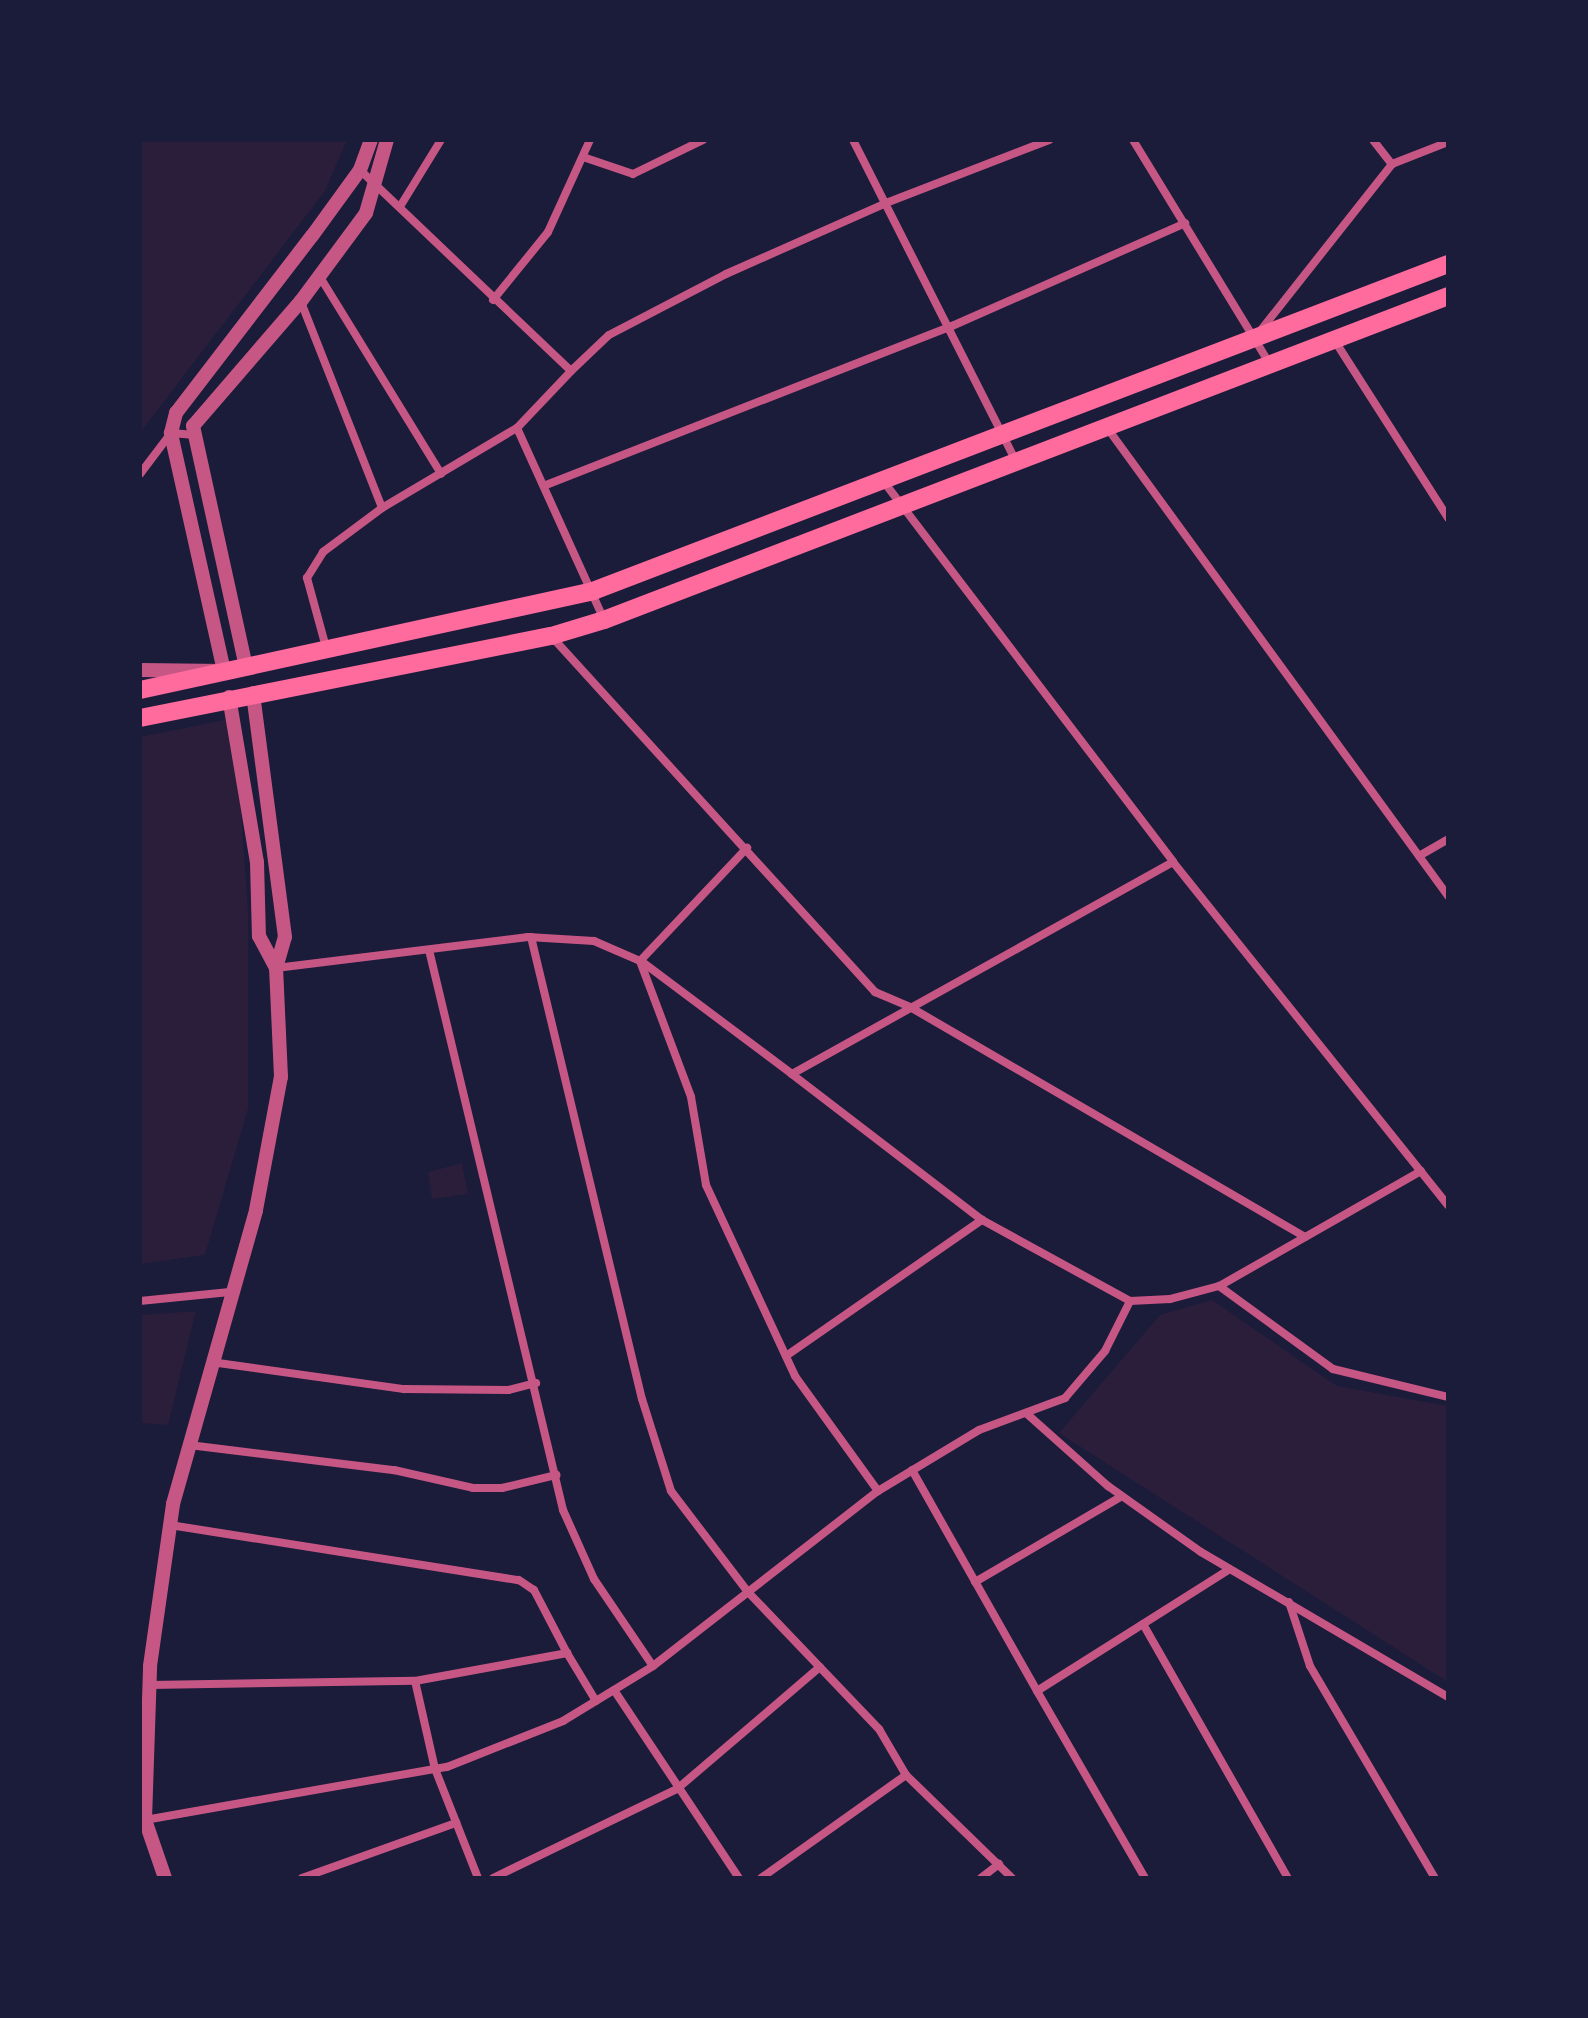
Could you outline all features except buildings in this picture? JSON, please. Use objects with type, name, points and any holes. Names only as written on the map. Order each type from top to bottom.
[{"type":"main road","points":[[140,690],[328,652],[593,591],[1004,437],[1448,264]]},
{"type":"main road","points":[[140,718],[229,697],[551,636],[604,620],[902,509],[1333,338],[1448,296]]},
{"type":"main road","points":[[246,667],[253,693]]},
{"type":"main road","points":[[224,671],[229,697]]},
{"type":"street","points":[[140,474],[171,433],[176,413],[360,170],[371,140]]},
{"type":"street","points":[[246,667],[192,435],[193,426],[301,301],[366,213],[387,140]]},
{"type":"street","points":[[401,205],[441,140]]},
{"type":"street","points":[[493,300],[548,232],[590,140]]},
{"type":"street","points":[[583,157],[633,174],[703,140]]},
{"type":"street","points":[[853,140],[952,326],[1018,464]]},
{"type":"street","points":[[328,652],[307,578],[323,552],[382,508],[517,428],[609,335],[726,274],[886,203],[1049,140]]},
{"type":"street","points":[[1133,140],[1269,363]]},
{"type":"street","points":[[1373,140],[1392,164]]},
{"type":"street","points":[[1255,337],[1392,164],[1448,142]]},
{"type":"street","points":[[360,170],[401,205],[493,300],[571,371]]},
{"type":"street","points":[[546,485],[952,326],[1185,223]]},
{"type":"street","points":[[320,277],[441,474]]},
{"type":"street","points":[[301,301],[382,508]]},
{"type":"street","points":[[1333,338],[1448,518]]},
{"type":"street","points":[[517,428],[546,485],[604,620]]},
{"type":"street","points":[[1108,428],[1448,896]]},
{"type":"street","points":[[171,433],[192,435]]},
{"type":"street","points":[[140,670],[224,671],[171,433]]},
{"type":"street","points":[[884,482],[1173,862],[1421,1171],[1444,1191],[1448,1205]]},
{"type":"street","points":[[551,636],[875,992],[910,1007],[1305,1237]]},
{"type":"street","points":[[165,1878],[145,1820],[149,1685],[170,1525],[210,1362],[256,1210],[281,1077],[276,968],[285,937],[253,693]]},
{"type":"street","points":[[229,697],[257,862],[259,936],[276,968]]},
{"type":"street","points":[[1419,856],[1448,839]]},
{"type":"street","points":[[640,961],[747,848]]},
{"type":"street","points":[[792,1074],[1173,862]]},
{"type":"street","points":[[276,968],[531,937],[594,941],[640,961],[982,1220],[1130,1301],[1170,1299],[1219,1286],[1421,1171]]},
{"type":"street","points":[[531,937],[642,1399],[671,1491],[748,1592],[879,1729],[906,1775],[1012,1878]]},
{"type":"street","points":[[429,950],[536,1383],[563,1510],[594,1579],[653,1666]]},
{"type":"street","points":[[640,961],[691,1097],[706,1185],[786,1356],[878,1491]]},
{"type":"street","points":[[786,1356],[982,1220]]},
{"type":"street","points":[[1219,1286],[1333,1369],[1448,1397]]},
{"type":"street","points":[[140,1301],[230,1292]]},
{"type":"street","points":[[145,1820],[435,1769],[563,1721],[653,1666],[878,1491],[979,1430],[1065,1398],[1105,1351],[1130,1301]]},
{"type":"street","points":[[210,1362],[404,1389],[508,1390],[536,1383]]},
{"type":"street","points":[[1026,1413],[1122,1496],[1230,1569],[1448,1697]]},
{"type":"street","points":[[188,1445],[394,1470],[473,1488],[502,1488],[556,1475]]},
{"type":"street","points":[[912,1470],[1145,1878]]},
{"type":"street","points":[[975,1582],[1122,1496]]},
{"type":"street","points":[[170,1525],[519,1580],[534,1590],[596,1701]]},
{"type":"street","points":[[1037,1691],[1230,1569]]},
{"type":"street","points":[[1289,1602],[1310,1666],[1435,1878]]},
{"type":"street","points":[[1143,1624],[1288,1878]]},
{"type":"street","points":[[149,1685],[415,1681],[567,1653]]},
{"type":"street","points":[[493,1878],[677,1789],[820,1667]]},
{"type":"street","points":[[415,1681],[435,1769],[478,1878]]},
{"type":"street","points":[[614,1690],[739,1878]]},
{"type":"street","points":[[761,1878],[906,1775]]},
{"type":"street","points":[[302,1878],[456,1823]]},
{"type":"street","points":[[981,1878],[999,1864]]},
{"type":"shaded area","points":[[140,140],[347,140],[325,191],[140,433]]},
{"type":"shaded area","points":[[234,718],[248,910],[248,1109],[205,1255],[140,1264],[140,737]]},
{"type":"shaded area","points":[[462,1163],[468,1194],[432,1199],[428,1172]]},
{"type":"shaded area","points":[[1212,1300],[1337,1386],[1448,1406],[1448,1682],[1059,1433],[1160,1315]]},
{"type":"shaded area","points":[[196,1311],[168,1425],[140,1423],[140,1315]]}]
